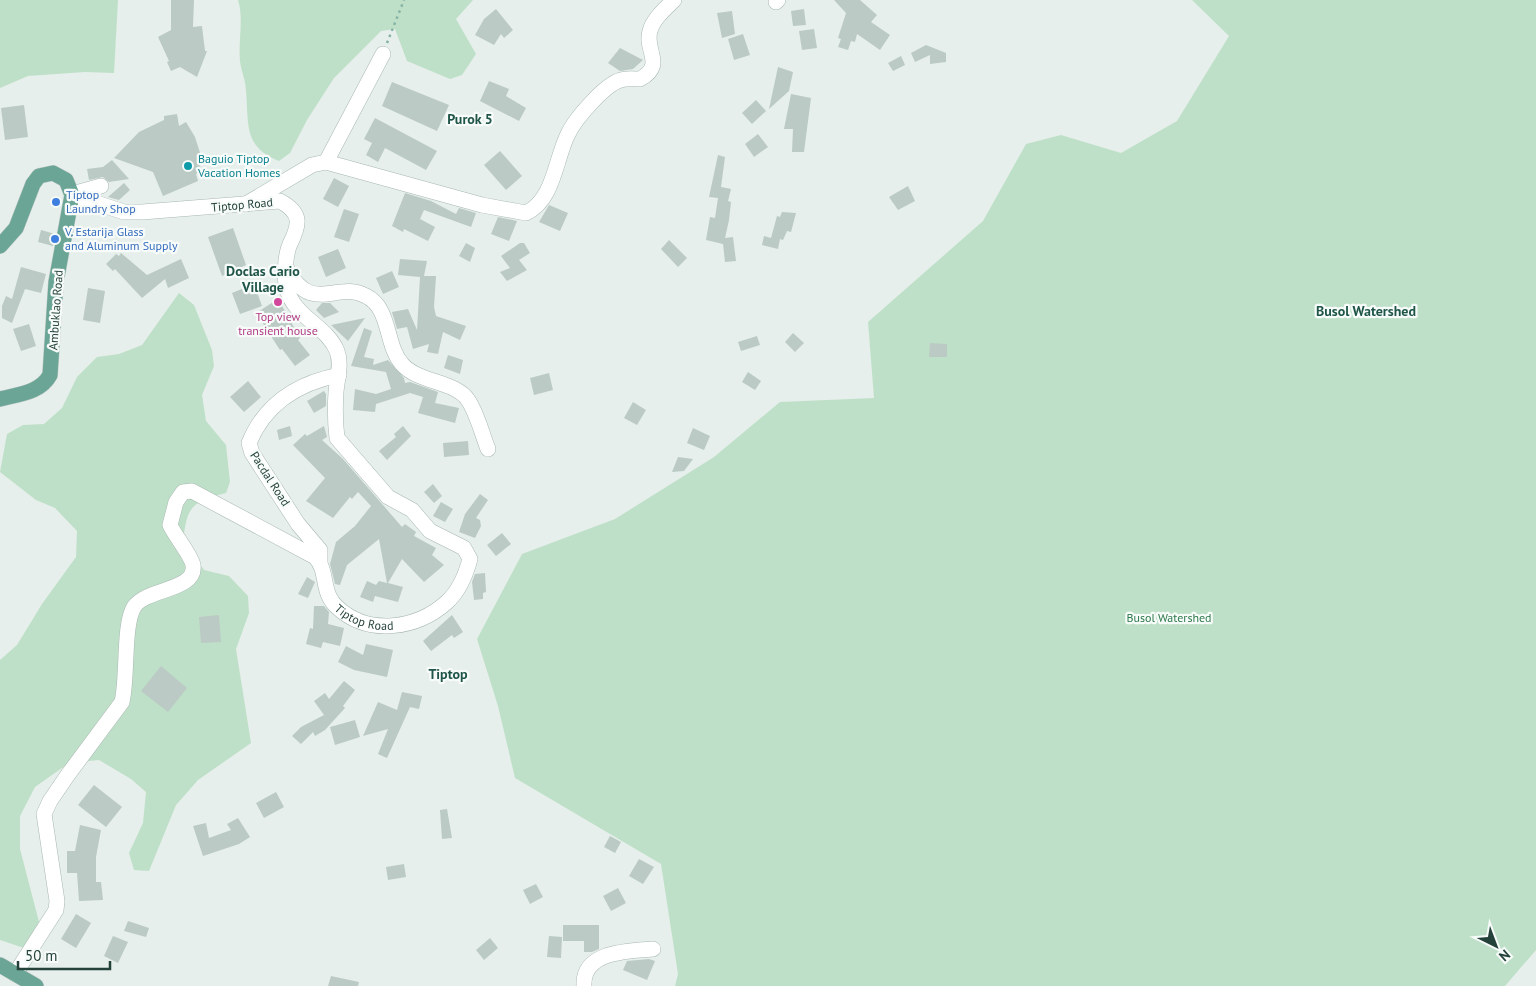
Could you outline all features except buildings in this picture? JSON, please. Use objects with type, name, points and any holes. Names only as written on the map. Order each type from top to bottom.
[{"type":"main road","points":[[0,246],[16,228],[33,184],[39,176],[53,173],[59,175],[66,180],[72,194]]},
{"type":"main road","name":"Ambuklao Road","points":[[0,399],[34,390],[46,383],[50,375],[56,282],[72,194]]},
{"type":"main road","points":[[0,966],[36,986]]},
{"type":"street","points":[[244,205],[312,165],[326,162],[482,205],[526,213],[535,209],[546,195],[568,132],[593,102],[615,82],[628,78],[640,79],[651,70],[654,60],[649,32],[654,22],[674,0]]},
{"type":"street","points":[[326,162],[383,54]]},
{"type":"street","points":[[72,194],[101,186]]},
{"type":"street","name":"Tiptop Road","points":[[72,194],[124,212],[161,212],[280,201],[291,208],[299,222],[296,234],[290,245],[286,289],[294,304],[307,320],[331,341],[337,351],[339,375],[336,411],[337,438],[388,496],[412,510],[430,531],[464,548],[470,558],[459,586],[447,602],[419,618],[386,628],[354,619],[337,608],[325,588],[320,562]]},
{"type":"street","points":[[287,269],[302,289],[313,294],[360,293],[375,302],[381,310],[392,348],[401,364],[412,374],[459,392],[468,399],[488,449]]},
{"type":"street","name":"Pacdal Road","points":[[320,562],[320,550],[298,524],[252,453],[249,443],[274,404],[287,394],[318,379],[339,375]]},
{"type":"street","points":[[15,974],[56,910],[57,901],[44,814],[50,801],[67,776],[122,702],[126,688],[130,617],[134,606],[149,595],[184,584],[192,572],[192,562],[170,525],[176,502],[182,492],[192,491],[306,551],[320,562]]},
{"type":"street","points":[[584,986],[587,972],[597,960],[621,952],[652,949]]},
{"type":"path","points":[[383,54],[404,0]]},
{"type":"green space","points":[[0,0],[118,0],[114,73],[85,72],[28,76],[0,88]]},
{"type":"green space","points":[[238,0],[473,0],[456,19],[476,54],[462,75],[450,79],[407,61],[395,29],[381,31],[334,78],[307,120],[290,153],[279,161],[259,149],[250,133],[246,87],[240,61],[241,15]]},
{"type":"green space","name":"Busol Watershed","points":[[1192,0],[1536,0],[1536,950],[1505,986],[675,986],[678,974],[661,864],[515,778],[498,706],[477,639],[522,554],[615,519],[714,457],[780,402],[874,398],[868,322],[983,221],[1026,144],[1061,135],[1121,153],[1177,121],[1229,36]]},
{"type":"green space","points":[[179,293],[194,305],[212,350],[214,366],[202,395],[206,421],[226,445],[230,482],[226,493],[205,499],[193,507],[186,520],[183,542],[204,570],[229,576],[248,596],[249,613],[236,649],[251,743],[198,780],[176,805],[149,871],[134,870],[129,853],[143,823],[146,792],[131,779],[99,760],[69,763],[35,787],[20,816],[20,849],[39,922],[27,949],[0,940],[0,660],[17,645],[42,604],[76,557],[77,531],[55,508],[36,500],[0,472],[7,434],[23,425],[44,424],[62,408],[77,377],[97,357],[119,354],[142,345]]},
{"type":"place","name":"Baguio Tiptop Vacation Homes","points":[[188,166]]},
{"type":"place","name":"Tiptop Laundry Shop","points":[[56,202]]},
{"type":"place","name":"V. Estarija Glass and Aluminum Supply","points":[[55,239]]},
{"type":"place","name":"Top view transient house","points":[[278,302]]},
{"type":"district","name":"Purok 5","points":[[470,119]]},
{"type":"district","name":"Doclas Cario Village","points":[[263,280]]},
{"type":"district","name":"Busol Watershed","points":[[1366,311]]},
{"type":"district","name":"Tiptop","points":[[448,674]]}]
